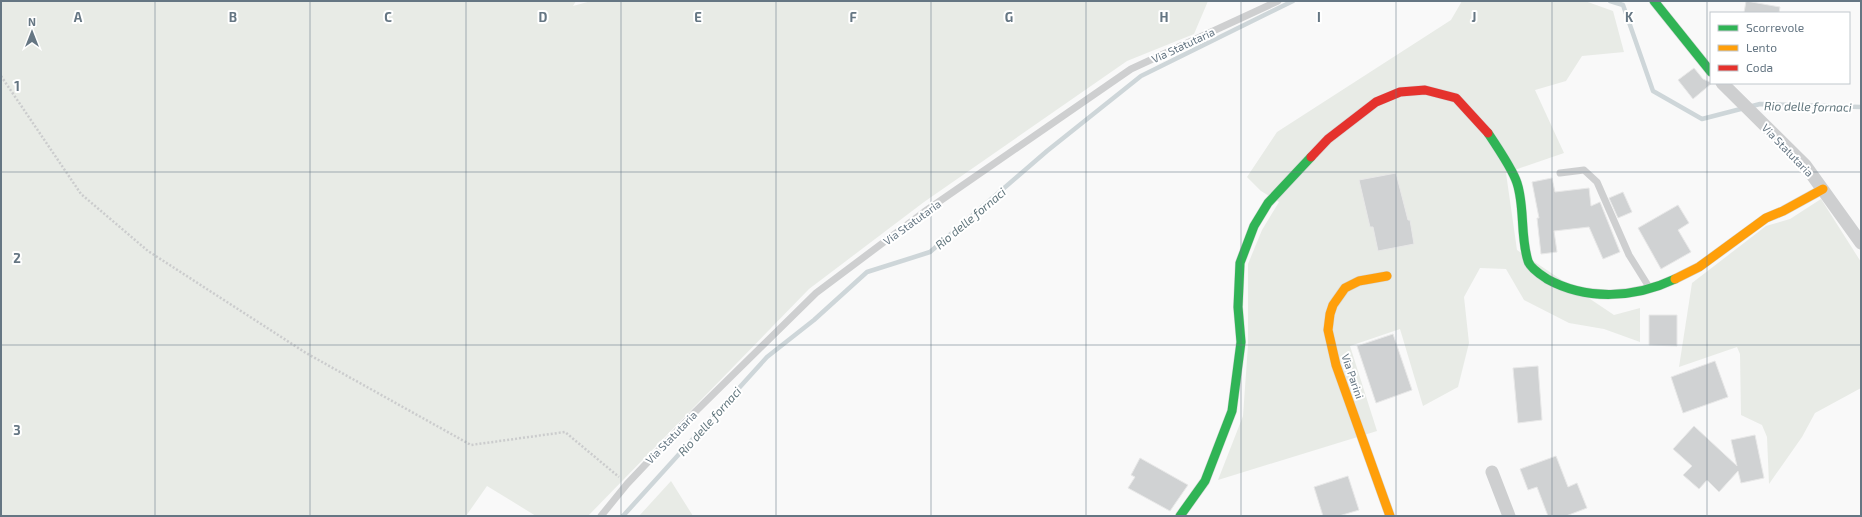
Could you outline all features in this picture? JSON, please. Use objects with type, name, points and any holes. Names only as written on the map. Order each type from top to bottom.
[{"type":"street","points":[[1654,1],[1710,71]]},
{"type":"street","name":"Via Statutaria","points":[[1723,84],[1805,165],[1861,243]]},
{"type":"street","points":[[1180,516],[1205,481],[1232,411],[1241,342],[1238,307],[1240,263],[1254,226],[1268,202],[1328,139],[1376,102],[1400,92],[1425,90],[1456,98],[1486,129],[1517,182],[1528,262],[1540,275],[1556,284],[1576,292],[1608,295],[1634,293],[1666,283],[1699,267],[1766,218],[1823,189]]},
{"type":"street","name":"Via Parini","points":[[1387,276],[1351,284],[1341,292],[1333,304],[1327,327],[1329,342],[1336,365],[1390,516]]},
{"type":"street","points":[[1492,472],[1509,516]]},
{"type":"lane","name":"Via Statutaria","points":[[601,516],[627,484],[696,411],[816,293],[924,212],[1131,69],[1278,1]]},
{"type":"lane","points":[[1560,174],[1584,170],[1597,182],[1629,255],[1650,287]]},
{"type":"path","points":[[1,76],[81,194],[148,251],[306,353],[471,445],[565,432],[627,484]]},
{"type":"shaded area","points":[[1,1],[576,1],[573,6],[591,1],[1208,1],[1194,34],[1127,61],[924,202],[809,289],[588,516],[536,516],[487,486],[466,516],[1,516]]},
{"type":"shaded area","points":[[1462,1],[1585,1],[1613,11],[1624,52],[1582,56],[1566,81],[1535,90],[1564,153],[1506,173],[1517,250],[1614,315],[1640,308],[1640,342],[1604,329],[1569,323],[1524,300],[1506,269],[1480,268],[1464,297],[1469,343],[1458,387],[1423,406],[1400,329],[1350,346],[1377,431],[1218,480],[1243,416],[1248,345],[1248,264],[1262,230],[1279,202],[1261,191],[1247,177],[1277,132],[1451,20]]},
{"type":"shaded area","points":[[1821,199],[1861,262],[1861,388],[1815,413],[1802,437],[1769,484],[1767,437],[1762,425],[1741,415],[1740,354],[1737,347],[1679,367],[1692,283],[1766,226],[1790,219]]},
{"type":"shaded area","points":[[671,481],[693,516],[639,516]]},
{"type":"building","points":[[1746,1],[1780,7],[1779,12],[1744,12]]},
{"type":"building","points":[[1694,68],[1703,79],[1711,84],[1693,99],[1678,80]]},
{"type":"building","points":[[1396,173],[1408,220],[1410,220],[1414,244],[1378,251],[1373,227],[1370,227],[1359,180]]},
{"type":"building","points":[[1552,178],[1555,192],[1589,188],[1591,206],[1600,202],[1620,252],[1603,259],[1589,227],[1554,231],[1557,252],[1541,254],[1537,218],[1539,218],[1532,182]]},
{"type":"building","points":[[1623,192],[1632,212],[1618,218],[1609,198]]},
{"type":"building","points":[[1678,205],[1689,223],[1678,230],[1691,252],[1661,269],[1638,228]]},
{"type":"building","points":[[1649,315],[1677,315],[1677,346],[1649,345]]},
{"type":"building","points":[[1393,334],[1412,390],[1376,403],[1357,346]]},
{"type":"building","points":[[1715,361],[1728,397],[1683,413],[1671,377]]},
{"type":"building","points":[[1538,366],[1542,420],[1518,423],[1513,368]]},
{"type":"building","points":[[1694,426],[1737,466],[1731,440],[1755,435],[1764,478],[1741,483],[1738,471],[1719,492],[1707,480],[1699,489],[1683,475],[1692,466],[1673,449]]},
{"type":"building","points":[[1556,456],[1568,487],[1577,483],[1587,508],[1566,516],[1548,516],[1537,487],[1528,490],[1520,469]]},
{"type":"building","points":[[1140,458],[1188,485],[1170,511],[1128,488],[1135,477],[1131,475]]},
{"type":"building","points":[[1348,476],[1359,510],[1339,516],[1323,516],[1314,487]]},
{"type":"waterway","name":"Rio delle fornaci","points":[[623,516],[767,357],[814,320],[867,272],[930,252],[1047,151],[1141,76],[1293,1]]},
{"type":"waterway","name":"Rio delle fornaci","points":[[1610,1],[1623,5],[1653,91],[1702,119],[1760,104],[1861,107]]},
{"type":"traffic: fast","points":[[1654,1],[1710,71]]},
{"type":"traffic: fast","points":[[1488,133],[1500,151],[1517,183],[1521,202],[1524,242],[1528,261],[1533,269],[1547,279],[1562,286],[1595,294],[1627,293],[1644,290],[1675,279]]},
{"type":"traffic: fast","points":[[1180,516],[1205,481],[1232,411],[1241,342],[1238,307],[1240,263],[1254,226],[1268,203],[1311,157]]},
{"type":"traffic: slow","points":[[1675,279],[1699,267],[1766,218],[1783,211],[1823,189]]},
{"type":"traffic: slow","points":[[1387,276],[1359,281],[1345,288],[1333,305],[1328,330],[1336,365],[1390,516]]},
{"type":"traffic: jam","points":[[1311,157],[1328,139],[1376,102],[1400,92],[1425,90],[1456,98],[1488,133]]}]
